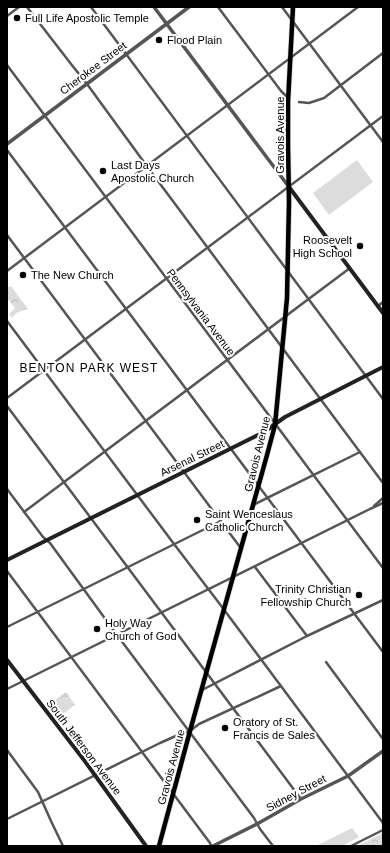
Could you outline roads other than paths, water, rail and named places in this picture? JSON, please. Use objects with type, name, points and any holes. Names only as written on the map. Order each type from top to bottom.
[{"type":"main road","name":"Gravois Avenue","points":[[159,846],[275,425],[288,271],[288,99],[293,7]]},
{"type":"main road","points":[[289,187],[382,311]]},
{"type":"main road","name":"Arsenal Street","points":[[7,560],[231,449],[266,431],[285,416],[383,367]]},
{"type":"main road","name":"South Jefferson Avenue","points":[[7,660],[146,846]]},
{"type":"street","points":[[7,16],[19,7]]},
{"type":"street","points":[[27,7],[87,84],[383,483]]},
{"type":"street","points":[[91,7],[383,398]]},
{"type":"street","points":[[154,7],[289,187]]},
{"type":"street","name":"Cherokee Street","points":[[7,144],[190,7]]},
{"type":"street","points":[[218,7],[288,99]]},
{"type":"street","points":[[282,7],[383,142]]},
{"type":"street","points":[[7,271],[358,7]]},
{"type":"street","points":[[299,102],[309,103],[324,98],[383,53]]},
{"type":"street","name":"Pennsylvania Avenue","points":[[7,65],[383,568]]},
{"type":"street","points":[[7,398],[383,116]]},
{"type":"street","points":[[7,150],[383,652]]},
{"type":"street","points":[[7,235],[241,548]]},
{"type":"street","points":[[24,512],[350,268]]},
{"type":"street","points":[[378,306],[383,302]]},
{"type":"street","points":[[7,321],[383,823]]},
{"type":"street","points":[[7,406],[301,800]]},
{"type":"street","points":[[253,505],[360,452]]},
{"type":"street","points":[[7,489],[43,537],[50,543],[117,635],[190,731],[273,846]]},
{"type":"street","points":[[372,508],[383,498]]},
{"type":"street","points":[[7,689],[383,503]]},
{"type":"street","points":[[7,627],[221,521]]},
{"type":"street","points":[[255,567],[307,636]]},
{"type":"street","points":[[7,571],[212,846]]},
{"type":"street","points":[[201,690],[307,636],[383,600]]},
{"type":"street","points":[[326,662],[383,739]]},
{"type":"street","points":[[7,819],[142,752],[190,731],[199,724],[281,686]]},
{"type":"street","points":[[7,750],[38,792],[63,846]]},
{"type":"street","name":"Sidney Street","points":[[212,846],[348,776],[383,751]]},
{"type":"street","points":[[351,846],[383,830]]},
{"type":"place","name":"Full Life Apostolic Temple","points":[[17,18]]},
{"type":"place","name":"Flood Plain","points":[[159,40]]},
{"type":"place","name":"Last Days Apostolic Church","points":[[103,171]]},
{"type":"place","name":"Roosevelt High School","points":[[360,246]]},
{"type":"place","name":"The New Church","points":[[23,275]]},
{"type":"place","name":"Saint Wenceslaus Catholic Church","points":[[197,520]]},
{"type":"place","name":"Trinity Christian Fellowship Church","points":[[359,595]]},
{"type":"place","name":"Holy Way Church of God","points":[[97,629]]},
{"type":"place","name":"Oratory of St. Francis de Sales","points":[[225,728]]},
{"type":"district","name":"BENTON PARK WEST","points":[[89,368]]}]
